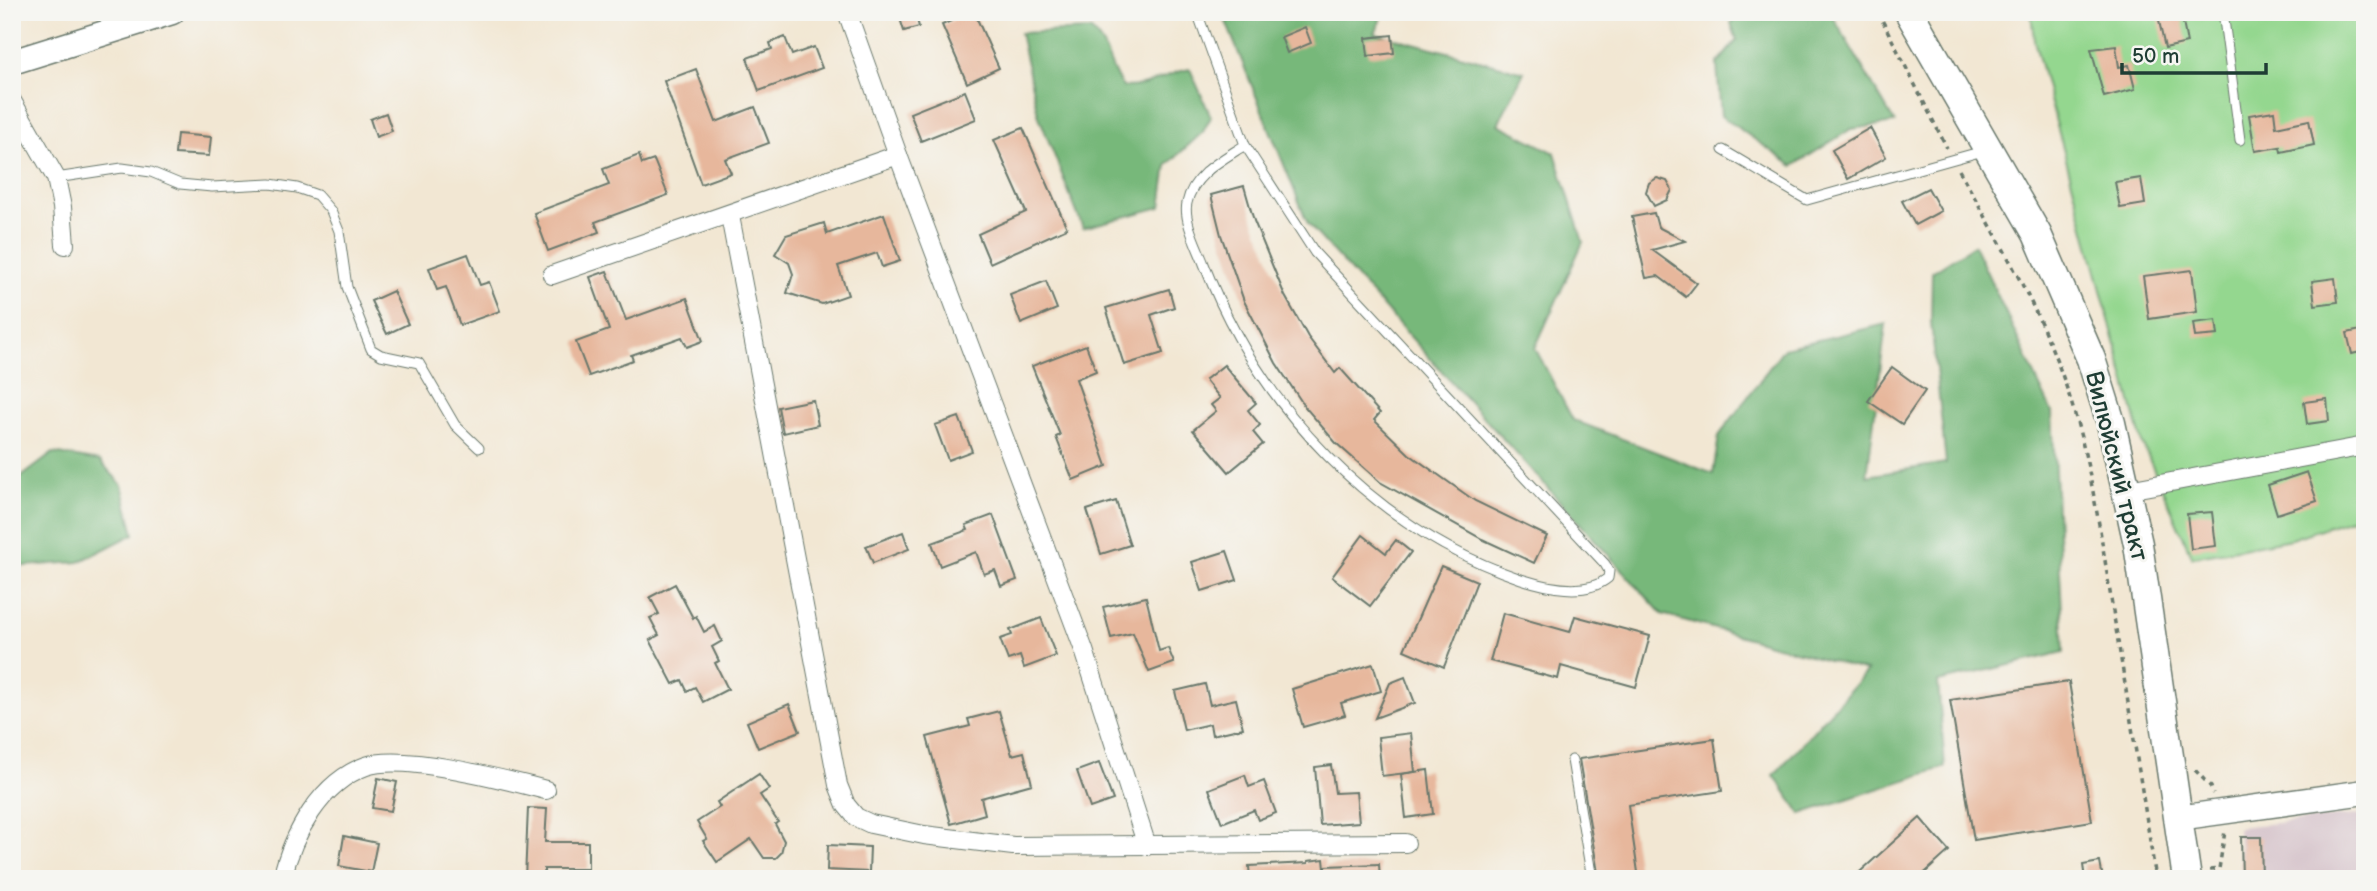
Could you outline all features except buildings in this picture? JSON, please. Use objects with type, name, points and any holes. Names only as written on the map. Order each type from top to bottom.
[{"type":"main road","points":[[12,62],[172,12]]},
{"type":"main road","name":"Вилюйский тракт","points":[[1909,12],[2037,234],[2091,359],[2128,489],[2187,879]]},
{"type":"main road","points":[[2178,818],[2365,792]]},
{"type":"street","points":[[847,12],[1084,650],[1147,846]]},
{"type":"street","points":[[12,101],[56,178],[65,245]]},
{"type":"street","points":[[552,275],[730,216],[898,155]]},
{"type":"street","points":[[730,216],[838,785],[846,805],[856,817],[871,824],[925,835],[1013,846],[1406,843]]},
{"type":"street","points":[[2128,489],[2365,446]]},
{"type":"street","points":[[282,879],[304,824],[325,793],[346,776],[368,765],[414,764],[484,775],[546,790]]},
{"type":"lane","points":[[1197,12],[1245,145],[1315,253],[1605,564],[1609,571],[1608,578],[1582,589],[1536,584],[1483,565],[1404,521],[1353,480],[1310,438],[1264,379],[1230,325],[1194,237],[1186,205],[1196,181],[1214,164],[1245,145]]},
{"type":"lane","points":[[2223,12],[2240,140]]},
{"type":"lane","points":[[1723,150],[1807,200],[1988,149]]},
{"type":"lane","points":[[56,178],[122,168],[151,172],[180,184],[212,187],[270,184],[317,195],[331,211],[339,231],[347,287],[371,349],[382,355],[419,363],[455,425],[479,448]]},
{"type":"lane","points":[[1572,760],[1592,879]]},
{"type":"path","points":[[1878,12],[2045,332],[2072,408],[2104,552],[2156,879]]},
{"type":"shaded area","points":[[2365,814],[2365,879],[2242,879],[2238,827]]},
{"type":"green space","points":[[1222,12],[1384,12],[1375,33],[1524,72],[1498,124],[1555,153],[1583,242],[1535,348],[1573,420],[1713,474],[1719,436],[1784,348],[1886,324],[1867,476],[1946,463],[1931,322],[1932,272],[1974,245],[2052,412],[2064,652],[1938,682],[1945,767],[1801,814],[1774,775],[1867,671],[1662,614],[1308,224]]},
{"type":"green space","points":[[1747,12],[1830,12],[1895,123],[1851,129],[1793,166],[1721,116],[1717,64],[1737,40],[1731,23]]},
{"type":"green space","points":[[2031,12],[2365,12],[2365,514],[2291,539],[2192,557],[2142,443],[2034,40]]},
{"type":"green space","points":[[1090,30],[1102,44],[1123,87],[1149,83],[1190,69],[1211,117],[1203,132],[1167,165],[1161,207],[1083,228],[1038,114],[1020,33]]},
{"type":"green space","points":[[53,453],[100,461],[122,485],[134,534],[79,562],[12,567],[12,484]]}]
